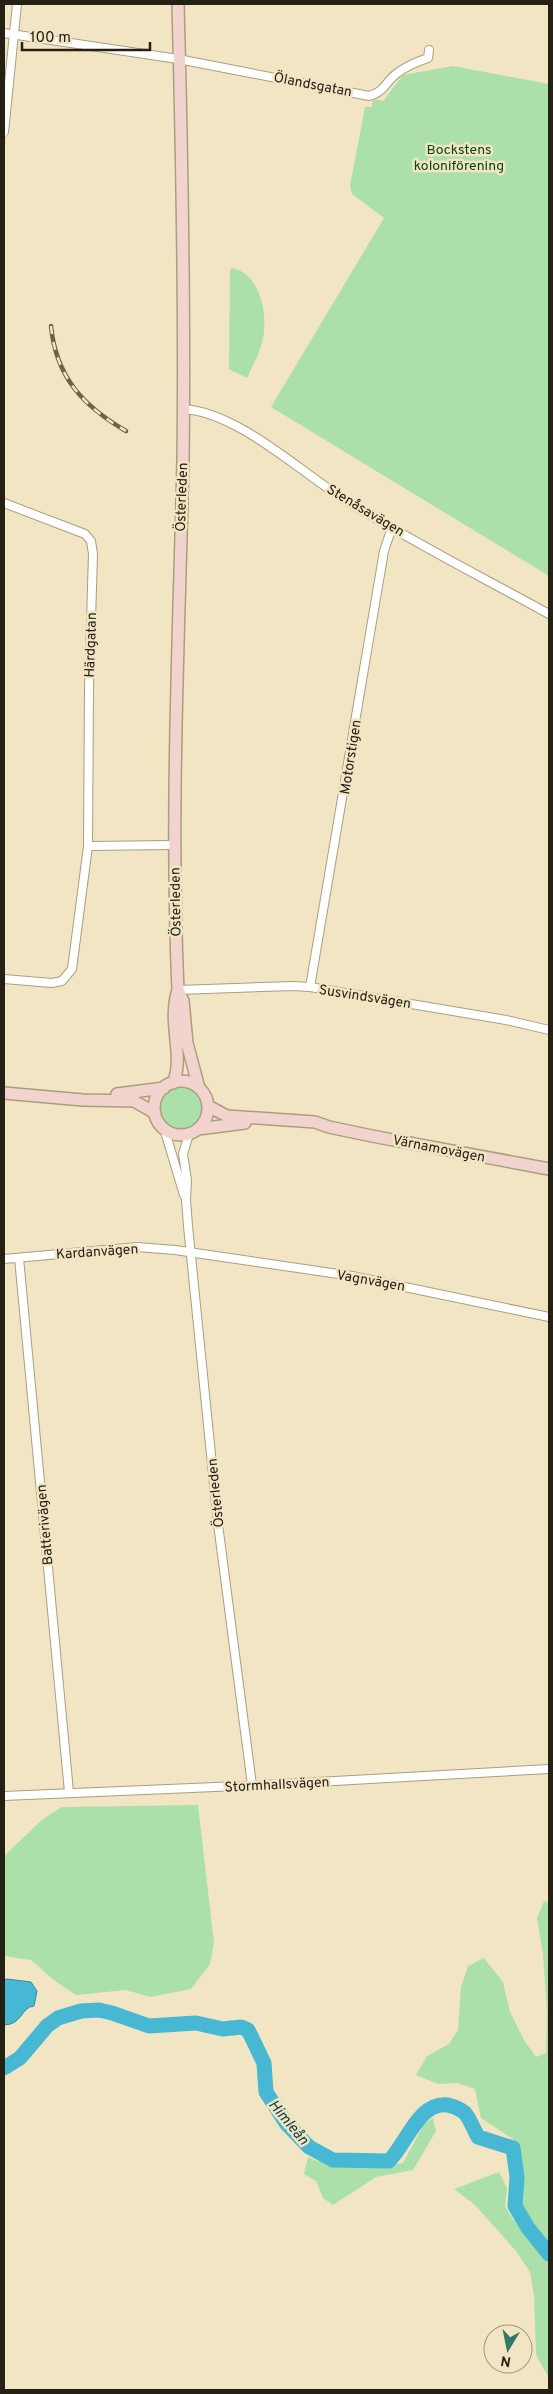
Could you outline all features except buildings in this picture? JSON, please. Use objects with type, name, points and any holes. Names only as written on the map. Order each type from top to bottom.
[{"type":"main road","name":"Österleden","points":[[168,1085],[178,1070],[173,1005],[178,990],[174,845],[184,278],[178,4]]},
{"type":"main road","name":"Österleden","points":[[178,990],[183,1001],[187,1043],[199,1088]]},
{"type":"main road","points":[[43,1095],[122,1093],[186,1082],[199,1088],[208,1106],[206,1119],[193,1132]]},
{"type":"main road","points":[[155,1113],[156,1099],[168,1085]]},
{"type":"main road","points":[[4,1093],[83,1100],[134,1101],[155,1113],[164,1128]]},
{"type":"main road","name":"Värnamovägen","points":[[208,1106],[227,1116],[315,1122],[329,1127]]},
{"type":"main road","name":"Värnamovägen","points":[[164,1128],[175,1134],[193,1132],[216,1125],[259,1123],[329,1127],[549,1169]]},
{"type":"street","points":[[4,132],[5,103],[17,4]]},
{"type":"street","points":[[4,33],[178,59]]},
{"type":"street","name":"Ölandsgatan","points":[[178,59],[369,96],[380,92],[395,75],[411,64],[428,58],[429,50]]},
{"type":"street","name":"Stenåsavägen","points":[[183,409],[202,411],[228,421],[346,501],[549,614]]},
{"type":"street","name":"Härdgatan","points":[[4,503],[79,530],[88,536],[93,546],[89,688],[88,846],[72,969],[62,981],[52,983],[4,979]]},
{"type":"street","name":"Motorstigen","points":[[310,987],[384,551],[392,528]]},
{"type":"street","points":[[88,846],[174,845]]},
{"type":"street","name":"Susvindsvägen","points":[[178,990],[310,987],[506,1020],[549,1030]]},
{"type":"street","name":"Österleden","points":[[164,1128],[186,1200]]},
{"type":"street","name":"Österleden","points":[[193,1132],[183,1154],[187,1180],[186,1200],[218,1524],[252,1785]]},
{"type":"street","name":"Kardanvägen","points":[[4,1259],[137,1247],[191,1253]]},
{"type":"street","name":"Vagnvägen","points":[[191,1253],[352,1276],[549,1316]]},
{"type":"street","name":"Batterivägen","points":[[19,1258],[69,1792]]},
{"type":"street","name":"Stormhallsvägen","points":[[4,1796],[549,1769]]},
{"type":"green space","name":"Bockstens koloniförening","points":[[453,66],[549,84],[549,576],[271,407],[384,218],[352,194],[350,186],[365,107],[372,107],[373,99],[383,101],[403,75]]},
{"type":"green space","points":[[232,268],[242,271],[249,278],[260,296],[263,307],[264,328],[262,343],[247,378],[229,369],[230,270]]},
{"type":"green space","points":[[181,1086],[193,1090],[199,1096],[203,1108],[199,1120],[193,1126],[181,1130],[169,1126],[163,1120],[159,1108],[163,1096],[169,1090]]},
{"type":"green space","points":[[198,1805],[214,1943],[210,1964],[191,1989],[150,1997],[126,1990],[76,1995],[55,1981],[31,1960],[4,1956],[4,1856],[43,1819],[62,1807]]},
{"type":"green space","points":[[544,1901],[549,1903],[549,2243],[521,2208],[521,2155],[513,2139],[481,2118],[475,2089],[458,2083],[438,2084],[416,2075],[427,2056],[449,2044],[458,2030],[461,1987],[468,1966],[484,1958],[503,1982],[510,2012],[524,2040],[536,2057],[546,2053],[547,2012],[543,1954],[537,1918]]},
{"type":"green space","points":[[433,2118],[436,2131],[413,2170],[376,2177],[333,2205],[323,2198],[316,2181],[304,2174],[308,2157],[330,2164],[355,2167],[403,2163],[424,2124]]},
{"type":"green space","points":[[499,2172],[507,2188],[505,2206],[512,2218],[549,2263],[549,2378],[536,2355],[534,2295],[530,2272],[516,2251],[474,2204],[454,2189]]},
{"type":"water","points":[[4,1980],[31,1982],[37,1991],[34,2006],[26,2009],[14,2022],[4,2025]]},
{"type":"waterway","name":"Himleån","points":[[4,2068],[20,2058],[47,2026],[58,2018],[81,2011],[99,2010],[149,2026],[196,2023],[223,2029],[241,2027],[248,2030],[264,2063],[266,2092],[286,2123],[309,2147],[333,2160],[389,2161],[421,2116],[438,2106],[448,2105],[465,2113],[478,2137],[513,2148],[517,2177],[515,2206],[528,2228],[549,2254]]},
{"type":"railway","points":[[51,326],[59,360],[74,388],[97,411],[126,431]]}]
